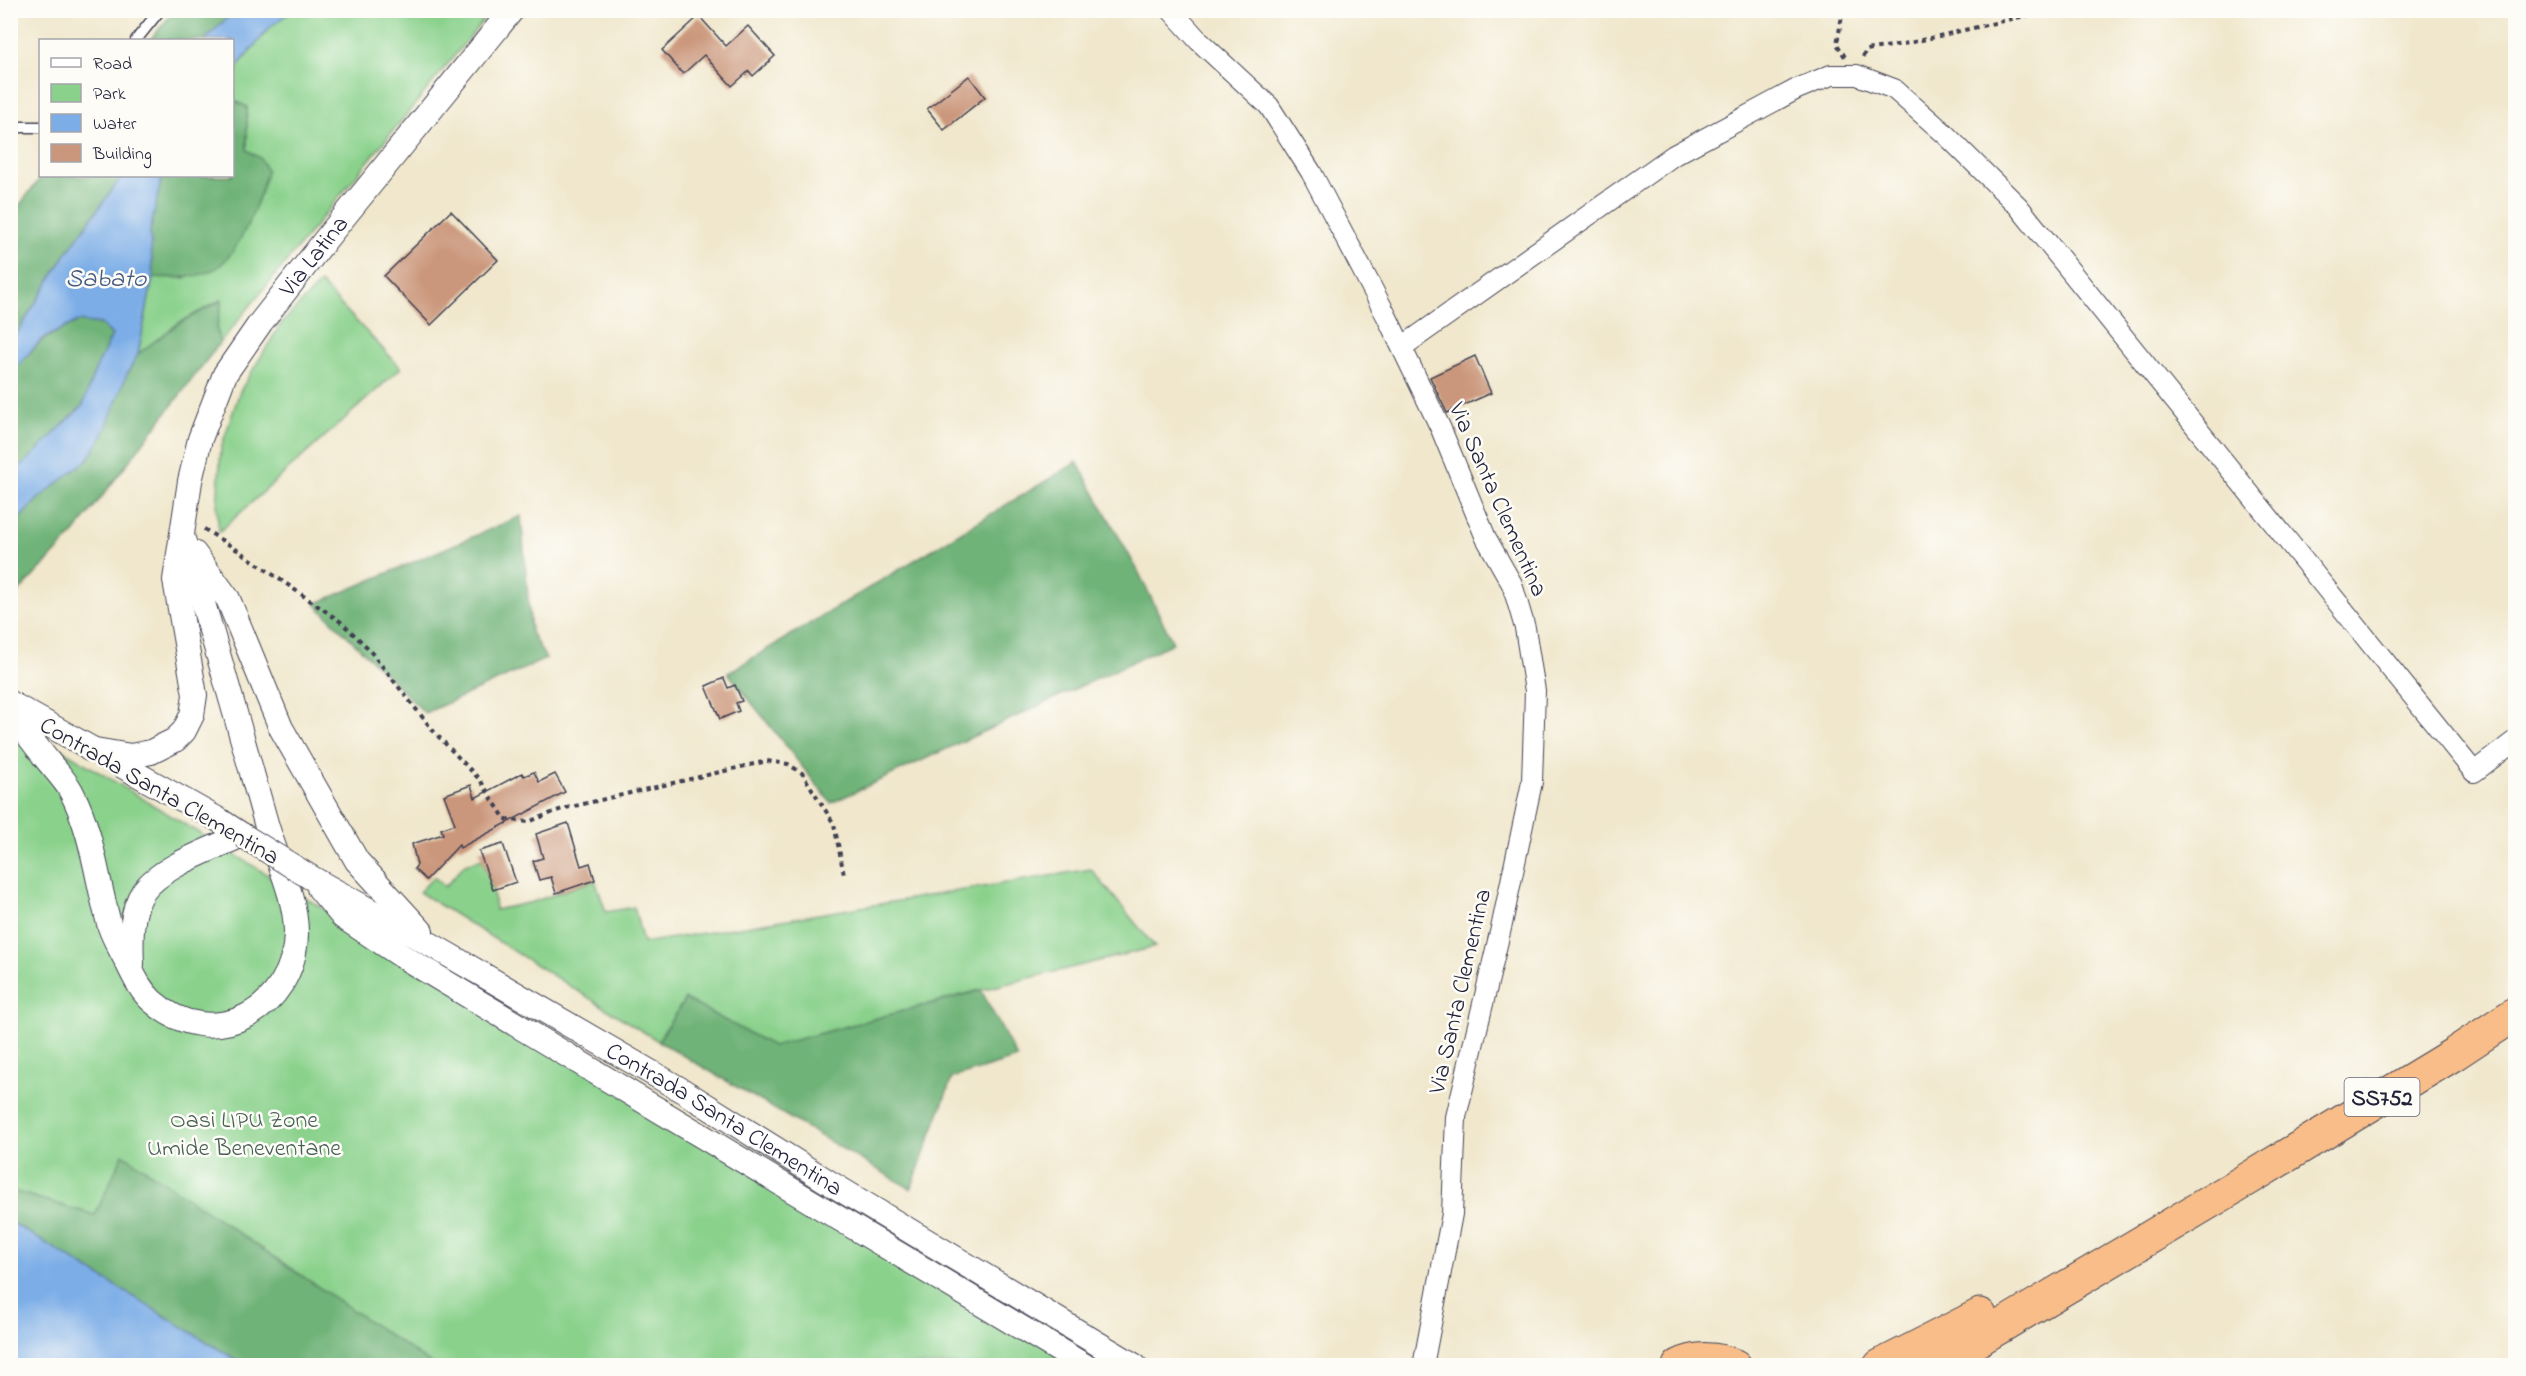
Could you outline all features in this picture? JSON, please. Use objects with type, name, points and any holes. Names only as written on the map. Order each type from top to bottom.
[{"type":"highway","name":"SS752","points":[[1934,1365],[2248,1179],[2454,1054],[2516,1013]]},
{"type":"highway","points":[[1880,1365],[1973,1318],[2148,1215],[2182,1200],[2248,1179]]},
{"type":"highway","points":[[1959,1365],[2001,1327]]},
{"type":"street","name":"Via Latina","points":[[88,749],[131,756],[151,752],[175,740],[184,731],[192,715],[195,695],[175,580],[182,526],[200,439],[225,374],[288,287],[512,10]]},
{"type":"street","name":"Via Santa Clementina","points":[[1171,10],[1198,41],[1269,106],[1311,172],[1402,347],[1441,429],[1486,538],[1512,584],[1526,628],[1535,691],[1532,783],[1502,924],[1456,1117],[1452,1214],[1423,1365]]},
{"type":"street","points":[[1402,347],[1674,155],[1797,89],[1831,75],[1857,75],[1894,89],[1944,132],[2018,206],[2474,772],[2516,740]]},
{"type":"street","points":[[182,526],[228,598],[281,728],[357,861],[435,947]]},
{"type":"street","points":[[10,712],[71,790],[84,826],[111,929],[140,987],[153,1002],[174,1016],[192,1022],[224,1024],[251,1016],[263,1007],[281,986],[292,960],[296,932],[290,898],[267,826],[182,526]]},
{"type":"street","name":"Contrada Santa Clementina","points":[[10,703],[88,749],[219,820],[310,877],[683,1091],[830,1183],[1135,1365]]},
{"type":"street","points":[[132,973],[130,930],[142,893],[158,876],[242,835]]},
{"type":"street","name":"Contrada Santa Clementina","points":[[310,877],[343,917],[402,956],[1085,1365]]},
{"type":"lane","points":[[136,39],[160,10]]},
{"type":"lane","points":[[10,127],[39,128]]},
{"type":"path","points":[[1843,10],[1837,44],[1857,75]]},
{"type":"path","points":[[1857,75],[1866,50],[1909,43],[2050,10]]},
{"type":"path","points":[[182,526],[242,553],[341,622],[367,647],[435,733],[480,780],[504,819],[528,822],[574,806],[767,760],[788,764],[802,773],[834,824],[844,875]]},
{"type":"green space","points":[[174,11],[234,11],[206,39],[151,39]]},
{"type":"green space","points":[[291,11],[491,11],[219,344],[217,328],[221,300],[179,323],[138,354],[153,277],[185,278],[260,158],[247,151],[247,107],[234,100],[234,71],[270,27]]},
{"type":"green space","points":[[234,100],[247,107],[247,150],[260,158],[267,171],[260,195],[234,249],[218,267],[203,274],[187,277],[153,277],[150,232],[162,177],[234,177]]},
{"type":"green space","points":[[41,177],[121,177],[66,254],[11,343],[11,216]]},
{"type":"green space","points":[[320,283],[401,368],[219,532],[217,507],[221,448],[240,391],[281,324]]},
{"type":"green space","points":[[222,300],[217,328],[219,344],[74,533],[11,600],[11,527],[38,499],[127,374],[138,354],[179,323]]},
{"type":"green space","points":[[78,321],[101,324],[112,335],[94,373],[83,405],[26,462],[11,472],[10,373],[42,340]]},
{"type":"green space","points":[[1077,462],[1137,569],[1173,643],[831,803],[728,673]]},
{"type":"green space","points":[[521,516],[531,632],[546,659],[425,713],[315,604]]},
{"type":"green space","name":"Oasi LIPU Zone Umide Beneventane","points":[[10,718],[873,1243],[1083,1365],[11,1365]]},
{"type":"green space","points":[[482,859],[493,890],[495,910],[533,902],[595,880],[606,912],[634,907],[643,943],[1091,869],[1155,947],[981,990],[773,1047],[685,999],[658,1041],[419,892],[434,877],[445,887],[465,864]]},
{"type":"green space","points":[[981,990],[1017,1058],[952,1078],[911,1189],[658,1041],[685,999],[773,1046]]},
{"type":"green space","points":[[123,1154],[433,1365],[245,1365],[11,1222],[10,1190],[95,1215]]},
{"type":"water","points":[[234,11],[291,11],[270,27],[234,71],[234,39],[206,39]]},
{"type":"water","name":"Sabato","points":[[121,177],[162,177],[150,232],[153,277],[138,354],[127,374],[103,435],[88,459],[38,499],[11,527],[11,472],[26,462],[83,405],[94,373],[112,335],[101,324],[78,321],[42,339],[11,373],[11,343],[66,254]]},
{"type":"water","points":[[11,1222],[245,1365],[29,1366],[11,1359]]},
{"type":"building","points":[[699,16],[726,46],[748,26],[775,56],[753,76],[749,71],[732,86],[704,55],[683,74],[662,50]]},
{"type":"building","points":[[969,76],[985,97],[944,130],[927,109]]},
{"type":"building","points":[[451,211],[498,260],[431,325],[384,276]]},
{"type":"building","points":[[1475,356],[1491,393],[1447,413],[1430,377]]},
{"type":"building","points":[[724,678],[728,688],[735,685],[742,701],[736,703],[739,711],[720,719],[706,686]]},
{"type":"building","points":[[534,772],[539,782],[555,774],[565,792],[460,848],[459,845],[426,880],[414,869],[417,865],[412,844],[443,834],[441,829],[455,824],[444,795],[471,785],[475,798],[522,773],[524,776]]},
{"type":"building","points":[[568,823],[581,866],[590,863],[595,880],[556,893],[551,877],[539,880],[533,861],[543,858],[536,834]]},
{"type":"building","points":[[503,844],[516,882],[493,890],[479,851]]}]
